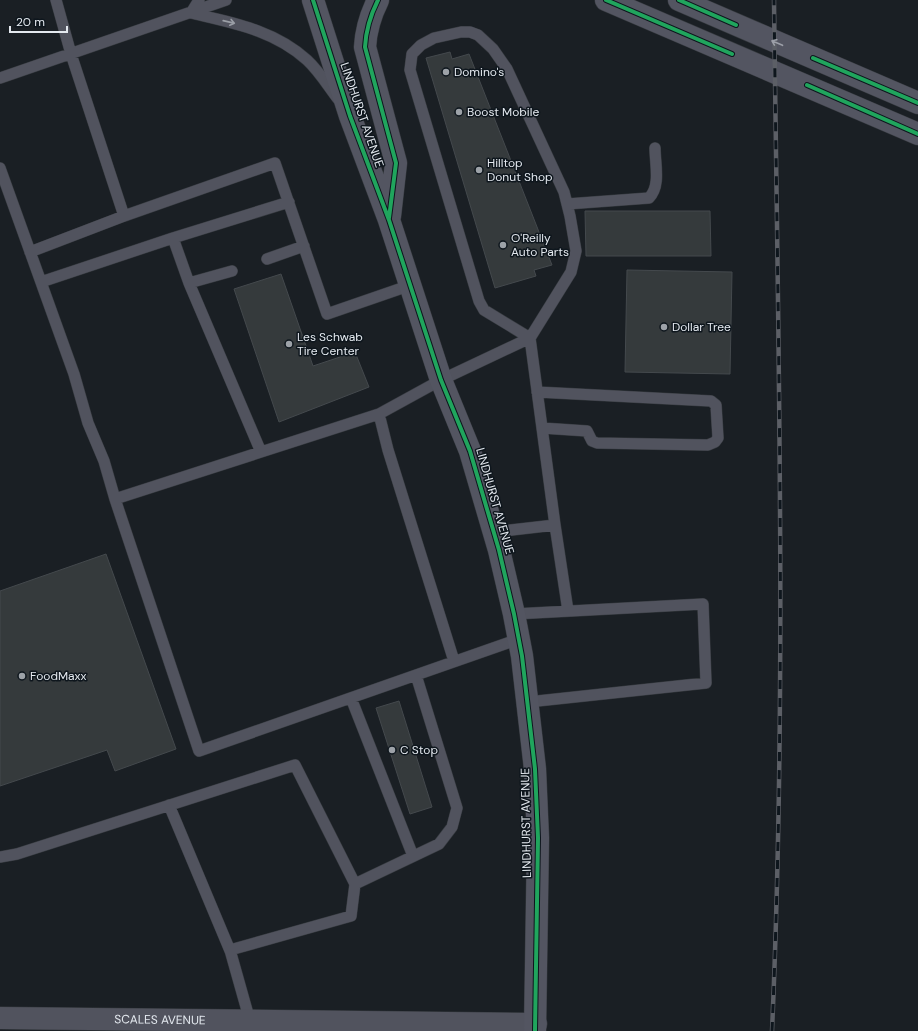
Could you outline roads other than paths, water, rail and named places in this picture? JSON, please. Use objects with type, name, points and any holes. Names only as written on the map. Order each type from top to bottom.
[{"type":"main road","name":"LINDHURST AVENUE","points":[[313,0],[350,116],[389,220],[441,380],[470,451],[494,532],[514,614],[528,702],[535,769],[538,838],[536,1027]]},
{"type":"main road","points":[[378,0],[370,16],[366,30],[365,47],[396,163],[389,220]]},
{"type":"main road","points":[[606,0],[918,134]]},
{"type":"main road","points":[[678,0],[918,103]]},
{"type":"street","name":"SCALES AVENUE","points":[[0,1018],[536,1027]]},
{"type":"lane","points":[[56,0],[71,54],[124,216]]},
{"type":"lane","points":[[191,13],[199,0]]},
{"type":"lane","points":[[0,78],[226,0]]},
{"type":"lane","points":[[191,13],[254,29],[271,35],[290,46],[308,61],[350,116]]},
{"type":"lane","points":[[115,499],[379,414],[441,380],[530,338],[571,272],[576,251],[564,192],[507,69],[493,49],[478,35],[470,32],[434,38],[420,45],[412,54],[410,70],[479,301],[484,310],[530,338]]},
{"type":"lane","points":[[567,204],[649,198],[655,192],[656,185],[655,148]]},
{"type":"lane","points":[[30,252],[124,216],[274,163],[289,202],[327,314],[411,286]]},
{"type":"lane","points":[[0,168],[74,374],[88,422],[104,461],[115,499],[199,751],[519,639]]},
{"type":"lane","points":[[41,282],[173,238],[289,202]]},
{"type":"lane","points":[[173,238],[189,283],[261,452]]},
{"type":"lane","points":[[266,259],[304,246]]},
{"type":"lane","points":[[189,283],[232,271]]},
{"type":"lane","points":[[530,338],[568,611]]},
{"type":"lane","points":[[537,392],[711,401],[716,405],[718,438],[715,442],[708,445],[597,443],[592,441],[587,431],[542,428]]},
{"type":"lane","points":[[379,414],[388,450],[454,661]]},
{"type":"lane","points":[[494,532],[555,525]]},
{"type":"lane","points":[[514,614],[703,604],[706,683],[528,702]]},
{"type":"lane","points":[[355,884],[439,844],[452,827],[457,808],[416,675]]},
{"type":"lane","points":[[351,698],[413,856]]},
{"type":"lane","points":[[0,857],[17,854],[295,765],[355,884],[351,916],[230,950],[231,953]]},
{"type":"lane","points":[[169,805],[231,953],[250,1021]]},
{"type":"railway","points":[[772,1031],[777,902],[780,644],[779,387],[774,0]]},
{"type":"place","name":"Domino's","points":[[446,72]]},
{"type":"place","name":"Boost Mobile","points":[[459,112]]},
{"type":"place","name":"Hilltop Donut Shop","points":[[479,170]]},
{"type":"place","name":"O'Reilly Auto Parts","points":[[503,245]]},
{"type":"place","name":"Dollar Tree","points":[[664,327]]},
{"type":"place","name":"Les Schwab Tire Center","points":[[289,344]]},
{"type":"place","name":"FoodMaxx","points":[[22,676]]},
{"type":"place","name":"C Stop","points":[[392,750]]}]
